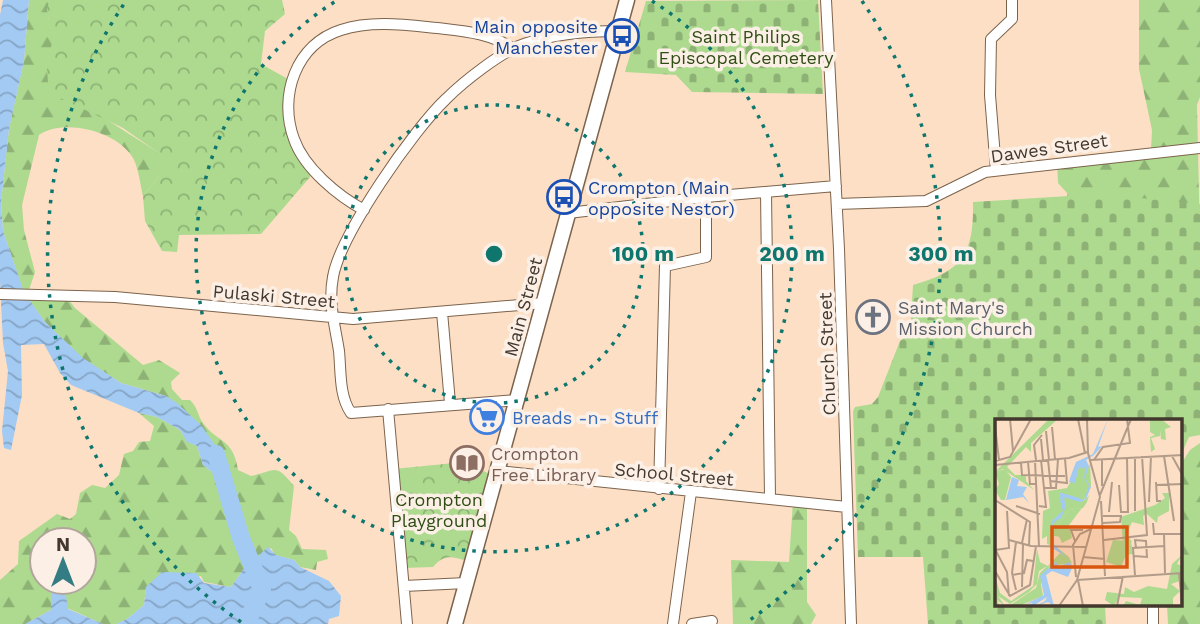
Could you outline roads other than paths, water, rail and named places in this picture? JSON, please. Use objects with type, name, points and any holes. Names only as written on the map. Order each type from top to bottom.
[{"type":"main road","name":"Main Street","points":[[455,624],[627,0]]},
{"type":"street","name":"Church Street","points":[[826,0],[838,204],[850,624]]},
{"type":"street","points":[[996,170],[990,95],[991,39],[1012,19],[1012,0]]},
{"type":"street","points":[[364,210],[349,202],[314,169],[294,141],[288,112],[290,85],[294,72],[310,48],[340,30],[402,25],[461,31],[502,41],[513,50]]},
{"type":"street","points":[[518,400],[450,403],[351,413],[348,409],[332,317],[333,275],[339,255],[364,210],[409,144],[446,99],[513,50],[546,39],[619,31]]},
{"type":"street","name":"Dawes Street","points":[[838,204],[926,201],[985,172],[1200,148]]},
{"type":"street","points":[[568,214],[706,197],[836,186]]},
{"type":"street","points":[[766,192],[770,498]]},
{"type":"street","points":[[659,489],[665,266],[706,257],[706,197]]},
{"type":"street","name":"Pulaski Street","points":[[0,294],[115,297],[332,317],[386,318],[544,303]]},
{"type":"street","points":[[442,312],[450,403]]},
{"type":"street","points":[[388,410],[408,624]]},
{"type":"street","name":"School Street","points":[[498,471],[847,507]]},
{"type":"street","points":[[673,624],[691,492]]},
{"type":"street","points":[[404,586],[466,583]]},
{"type":"street","points":[[1153,606],[1153,624]]},
{"type":"street","points":[[692,624],[712,621]]},
{"type":"water","points":[[3,0],[29,0],[24,61],[9,129],[1,203],[3,231],[24,292],[45,322],[83,358],[121,383],[166,396],[177,403],[201,425],[229,465],[230,474],[217,476],[203,465],[197,446],[187,442],[180,430],[157,417],[139,413],[71,385],[60,373],[44,344],[21,345],[22,395],[11,450],[4,448],[2,431],[8,371],[3,343],[0,281],[0,15]]},
{"type":"water","points":[[268,547],[276,555],[294,560],[300,567],[329,581],[341,596],[339,616],[329,619],[328,624],[116,624],[144,605],[146,587],[162,572],[196,573],[204,583],[231,587],[243,570]]},
{"type":"water","points":[[51,596],[66,596],[68,609],[103,624],[25,624],[51,610]]},
{"type":"waterway","points":[[216,454],[241,538],[262,589],[246,624]]},
{"type":"place","name":"Main opposite Manchester","points":[[622,36]]},
{"type":"place","name":"Crompton (Main opposite Nestor)","points":[[564,197]]},
{"type":"place","name":"Saint Mary's Mission Church","points":[[873,317]]},
{"type":"place","name":"Breads -n- Stuff","points":[[487,417]]},
{"type":"place","name":"Crompton Free Library","points":[[467,463]]},
{"type":"park label","name":"Saint Philips Episcopal Cemetery","points":[[746,46]]},
{"type":"park label","name":"Crompton Playground","points":[[439,509]]}]
